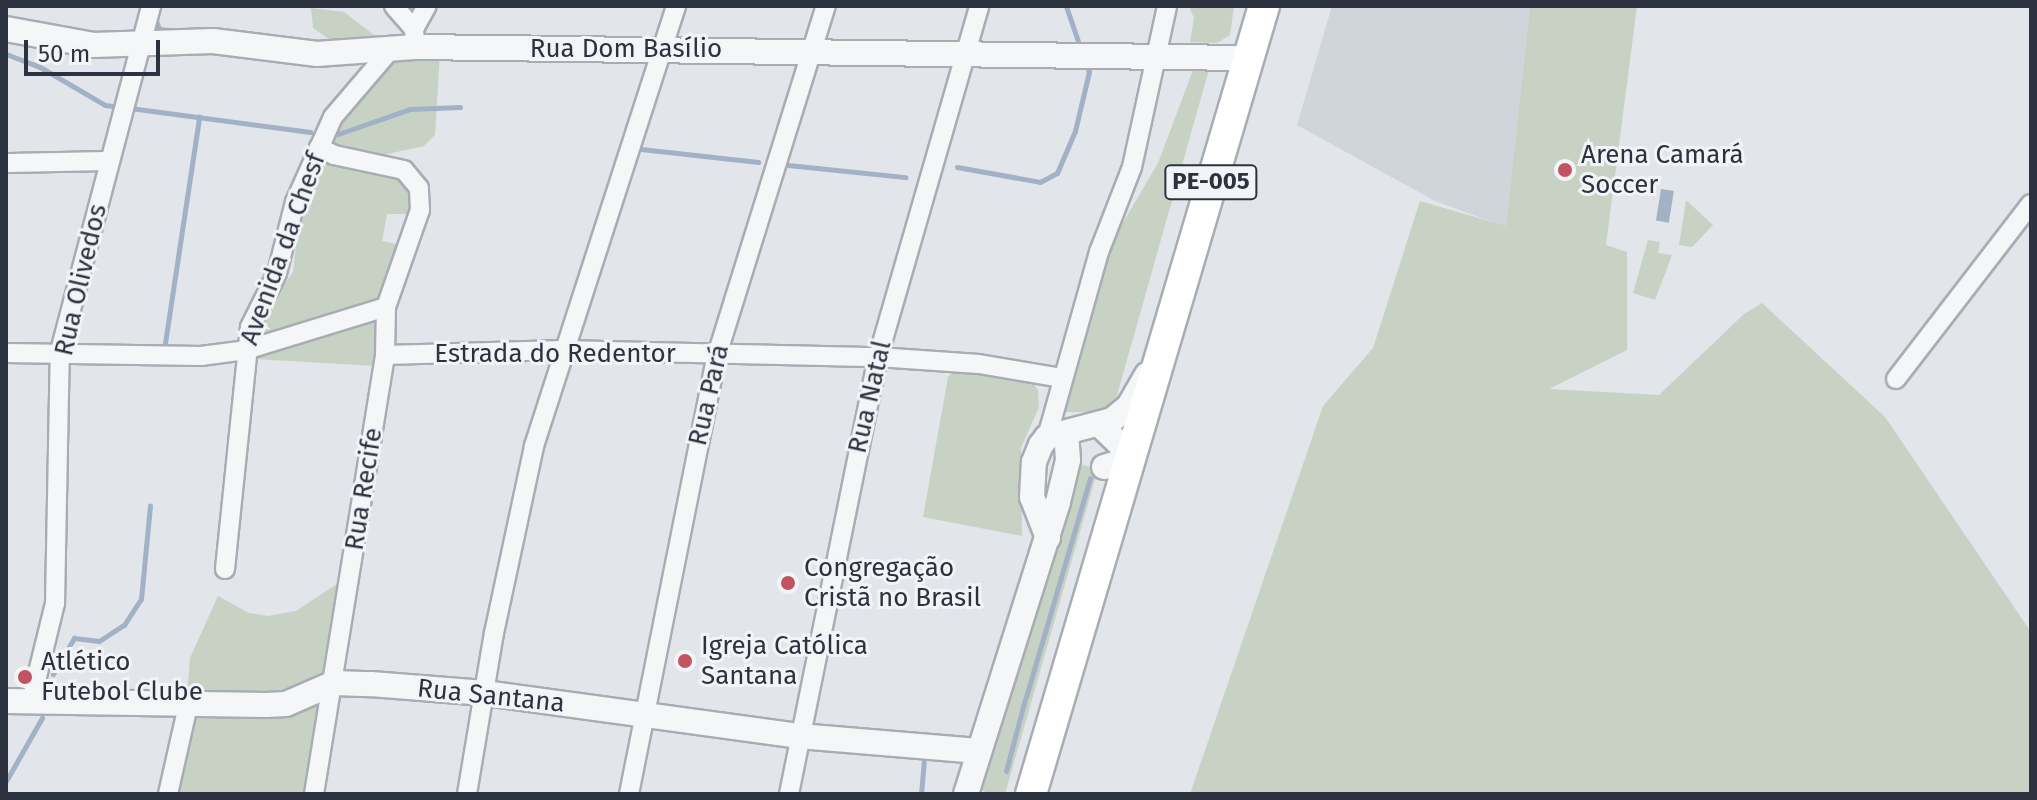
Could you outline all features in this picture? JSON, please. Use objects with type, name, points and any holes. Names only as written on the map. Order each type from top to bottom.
[{"type":"main road","name":"PE-005","points":[[1031,794],[1117,470],[1157,358],[1264,6]]},
{"type":"street","name":"Rua Olivedos","points":[[31,701],[55,603],[60,351],[151,6]]},
{"type":"street","points":[[394,6],[407,41]]},
{"type":"street","points":[[407,41],[427,6]]},
{"type":"street","points":[[467,794],[534,446],[562,350],[676,6]]},
{"type":"street","name":"Rua Pará","points":[[629,794],[717,355],[826,6]]},
{"type":"street","name":"Rua Natal","points":[[789,794],[878,357],[979,6]]},
{"type":"street","points":[[966,794],[1048,538],[1068,460],[1056,436],[1053,410],[1099,252],[1132,167],[1167,6]]},
{"type":"street","name":"Rua Dom Basílio","points":[[6,29],[67,42],[141,46],[213,41],[317,54],[407,41],[663,51],[812,50],[964,57],[1249,58]]},
{"type":"street","name":"Avenida da Chesf","points":[[225,569],[246,350],[319,147],[342,102],[407,41]]},
{"type":"street","name":"Rua Recife","points":[[314,794],[385,355],[386,307],[418,225],[419,188],[397,166],[334,155],[319,147]]},
{"type":"street","points":[[6,163],[109,161]]},
{"type":"street","points":[[1896,379],[2031,204]]},
{"type":"street","points":[[6,353],[60,351],[181,358],[246,350],[386,307]]},
{"type":"street","name":"Estrada do Redentor","points":[[385,355],[562,350],[878,357],[979,364],[1061,378]]},
{"type":"street","points":[[1048,538],[1036,517],[1030,480],[1056,436],[1100,425],[1129,406],[1157,358]]},
{"type":"street","points":[[1068,460],[1117,470],[1122,441],[1100,425]]},
{"type":"street","name":"Rua Santana","points":[[6,701],[286,704],[334,683],[485,693],[799,736],[978,751]]},
{"type":"street","points":[[168,794],[188,705]]},
{"type":"shaded area","points":[[1332,6],[1530,6],[1506,227],[1435,201],[1297,125]]},
{"type":"green space","points":[[1189,6],[1234,6],[1230,35],[1217,43],[1190,42],[1194,18]]},
{"type":"green space","points":[[1530,6],[1637,6],[1606,245],[1627,252],[1627,350],[1549,389],[1659,395],[1744,314],[1762,303],[1885,417],[2031,632],[2031,794],[1190,794],[1323,406],[1373,348],[1420,201],[1506,226]]},
{"type":"green space","points":[[311,8],[344,12],[379,39],[333,42],[313,28]]},
{"type":"green space","points":[[440,53],[435,135],[424,146],[383,155],[334,151],[327,137],[390,56]]},
{"type":"green space","points":[[1196,62],[1210,66],[1114,406],[1107,412],[1060,412],[1085,310],[1114,238],[1158,163]]},
{"type":"green space","points":[[317,158],[372,164],[411,184],[411,214],[387,214],[382,241],[405,246],[381,303],[253,344],[260,318],[293,272],[301,203]]},
{"type":"green space","points":[[1686,200],[1713,225],[1692,247],[1679,245]]},
{"type":"green space","points":[[1648,240],[1660,242],[1658,253],[1672,255],[1655,300],[1633,293]]},
{"type":"green space","points":[[367,319],[377,326],[377,366],[253,359]]},
{"type":"green space","points":[[956,368],[1031,380],[1038,390],[1039,407],[1021,448],[1022,536],[923,517],[948,377]]},
{"type":"green space","points":[[1083,465],[1095,468],[1096,476],[1005,794],[991,794],[976,788],[1077,471]]},
{"type":"green space","points":[[337,584],[325,671],[272,695],[187,696],[190,658],[218,596],[249,613],[268,616],[296,611]]},
{"type":"green space","points":[[314,702],[329,714],[314,794],[175,794],[189,714]]},
{"type":"water","points":[[1661,189],[1674,191],[1669,223],[1656,221]]},
{"type":"waterway","points":[[1066,6],[1081,50]]},
{"type":"waterway","points":[[155,18],[159,29],[177,31]]},
{"type":"waterway","points":[[6,54],[40,67],[105,105],[120,107]]},
{"type":"waterway","points":[[957,167],[1040,182],[1057,173],[1075,131],[1089,72],[1086,63]]},
{"type":"waterway","points":[[338,134],[410,109],[460,107]]},
{"type":"waterway","points":[[130,108],[310,132]]},
{"type":"waterway","points":[[165,343],[199,117]]},
{"type":"waterway","points":[[641,149],[758,162]]},
{"type":"waterway","points":[[788,165],[905,177]]},
{"type":"waterway","points":[[1026,697],[1090,478]]},
{"type":"waterway","points":[[53,674],[74,638],[99,641],[124,625],[141,599],[150,505]]},
{"type":"waterway","points":[[1006,771],[1025,699]]},
{"type":"waterway","points":[[6,781],[42,718]]},
{"type":"waterway","points":[[921,794],[924,762]]},
{"type":"place","name":"Arena Camará Soccer","points":[[1565,170]]},
{"type":"place","name":"Congregação Cristã no Brasil","points":[[788,583]]},
{"type":"place","name":"Igreja Católica Santana","points":[[685,661]]},
{"type":"place","name":"Atlético Futebol Clube","points":[[25,677]]}]
